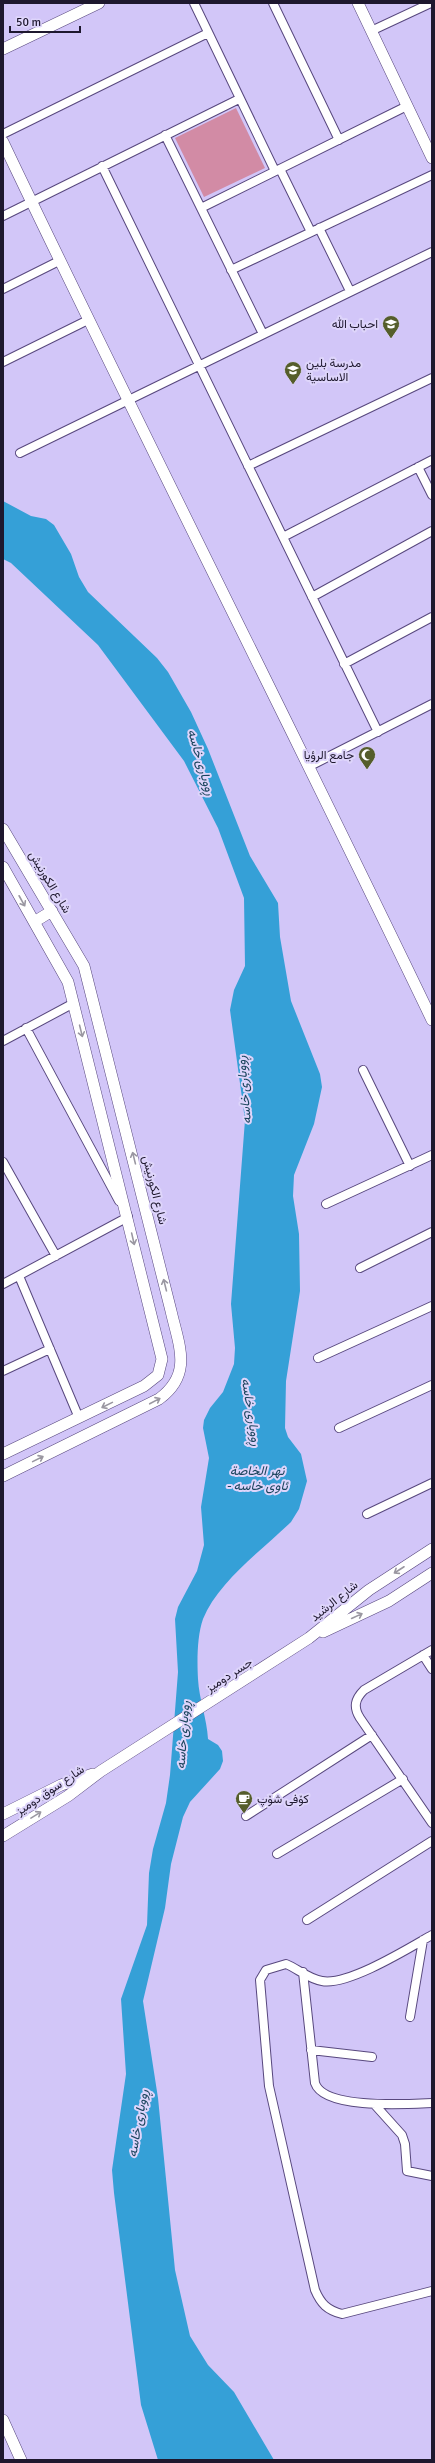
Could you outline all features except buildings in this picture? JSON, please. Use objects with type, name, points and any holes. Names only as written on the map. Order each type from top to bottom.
[{"type":"main road","points":[[3,49],[99,3]]},
{"type":"main road","points":[[358,3],[432,158]]},
{"type":"main road","points":[[3,142],[127,401],[310,766],[432,1020]]},
{"type":"main road","name":"شارع الكورنيش","points":[[3,828],[84,966],[174,1324],[180,1354],[180,1374],[170,1391],[159,1399],[3,1476]]},
{"type":"main road","points":[[3,867],[68,982],[128,1217],[162,1365],[158,1375],[144,1386],[3,1454]]},
{"type":"main road","points":[[34,922],[52,911]]},
{"type":"main road","name":"شارع الرشيد","points":[[309,1638],[369,1590],[432,1549]]},
{"type":"main road","name":"شارع الرشيد","points":[[309,1638],[389,1601],[432,1573]]},
{"type":"main road","name":"جسر دوميز","points":[[101,1771],[309,1638]]},
{"type":"main road","name":"شارع سوق دوميز","points":[[3,1814],[61,1785],[101,1771]]},
{"type":"main road","name":"شارع سوق دوميز","points":[[3,1836],[68,1796],[101,1771]]},
{"type":"main road","points":[[3,2420],[21,2460]]},
{"type":"street","points":[[194,3],[239,99],[311,232]]},
{"type":"street","points":[[273,3],[339,140]]},
{"type":"street","points":[[371,31],[431,3]]},
{"type":"street","points":[[3,134],[208,34]]},
{"type":"street","points":[[3,216],[239,99]]},
{"type":"street","points":[[201,208],[407,106]]},
{"type":"street","points":[[165,135],[263,334]]},
{"type":"street","points":[[102,166],[378,732]]},
{"type":"street","points":[[232,270],[432,175]]},
{"type":"street","points":[[319,228],[350,291]]},
{"type":"street","points":[[20,453],[432,252]]},
{"type":"street","points":[[3,289],[59,261]]},
{"type":"street","points":[[3,362],[88,320]]},
{"type":"street","points":[[248,466],[432,378]]},
{"type":"street","points":[[283,537],[432,460]]},
{"type":"street","points":[[418,467],[432,495]]},
{"type":"street","points":[[312,597],[432,531]]},
{"type":"street","points":[[344,664],[432,617]]},
{"type":"street","points":[[310,766],[432,704]]},
{"type":"street","points":[[3,1041],[74,1003]]},
{"type":"street","points":[[3,1284],[128,1217],[26,1028]]},
{"type":"street","points":[[362,1070],[410,1166]]},
{"type":"street","points":[[326,1204],[432,1155]]},
{"type":"street","points":[[3,1162],[56,1256]]},
{"type":"street","points":[[360,1268],[432,1232]]},
{"type":"street","points":[[19,1276],[79,1418]]},
{"type":"street","points":[[318,1358],[432,1306]]},
{"type":"street","points":[[3,1371],[50,1349]]},
{"type":"street","points":[[339,1428],[432,1385]]},
{"type":"street","points":[[367,1514],[432,1483]]},
{"type":"street","points":[[432,1650],[358,1695],[355,1703],[356,1711],[432,1823]]},
{"type":"street","points":[[423,1655],[432,1669]]},
{"type":"street","points":[[246,1816],[372,1735]]},
{"type":"street","points":[[277,1854],[403,1779]]},
{"type":"street","points":[[307,1920],[432,1842]]},
{"type":"street","points":[[432,1935],[372,1969],[355,1975],[324,1981],[286,1964],[266,1970],[260,1980],[269,2086],[315,2290],[320,2302],[329,2310],[342,2314],[432,2291]]},
{"type":"street","points":[[410,2017],[423,1940]]},
{"type":"street","points":[[302,1972],[315,2083],[319,2092],[328,2096],[375,2105],[432,2103]]},
{"type":"street","points":[[312,2050],[372,2057]]},
{"type":"street","points":[[375,2105],[402,2135],[405,2144],[407,2171],[432,2176]]},
{"type":"shaded area","points":[[236,108],[265,168],[204,197],[175,138]]},
{"type":"water","name":"نهر الخاصة - ئاوی خاسە","points":[[3,501],[31,516],[46,519],[54,525],[71,554],[79,577],[88,592],[157,658],[168,672],[191,712],[208,749],[250,856],[278,903],[280,937],[291,1001],[320,1074],[322,1087],[314,1124],[294,1175],[293,1196],[299,1234],[300,1291],[286,1381],[285,1428],[288,1437],[301,1454],[307,1481],[299,1509],[291,1522],[230,1579],[210,1605],[203,1619],[198,1649],[201,1702],[208,1739],[218,1745],[222,1751],[223,1761],[220,1769],[190,1802],[183,1817],[171,1864],[165,1908],[143,2001],[158,2098],[175,2270],[190,2336],[208,2365],[234,2392],[274,2460],[158,2460],[141,2405],[112,2170],[126,2074],[121,1999],[147,1925],[149,1873],[153,1849],[166,1803],[170,1775],[178,1672],[175,1619],[178,1607],[197,1571],[204,1545],[201,1507],[209,1458],[203,1428],[204,1420],[210,1408],[223,1392],[234,1364],[235,1348],[231,1304],[245,1120],[230,1010],[234,990],[245,966],[244,898],[218,828],[184,761],[98,645],[11,563],[3,559]]},
{"type":"place","name":"احباب الله","points":[[391,339]]},
{"type":"place","name":"مدرسة بلين الاساسية","points":[[293,385]]},
{"type":"place","name":"جامع الرؤيا","points":[[367,770]]},
{"type":"place","name":"کۆفی شۆپ","points":[[244,1814]]},
{"type":"water label","name":"ڕووباری خاسە","points":[[202,762]]},
{"type":"water label","name":"ڕووباری خاسە","points":[[243,1090]]},
{"type":"water label","name":"ڕووباری خاسە","points":[[252,1412]]},
{"type":"water label","name":"ڕووباری خاسە","points":[[182,1735]]},
{"type":"water label","name":"ڕووباری خاسە","points":[[137,2123]]}]
